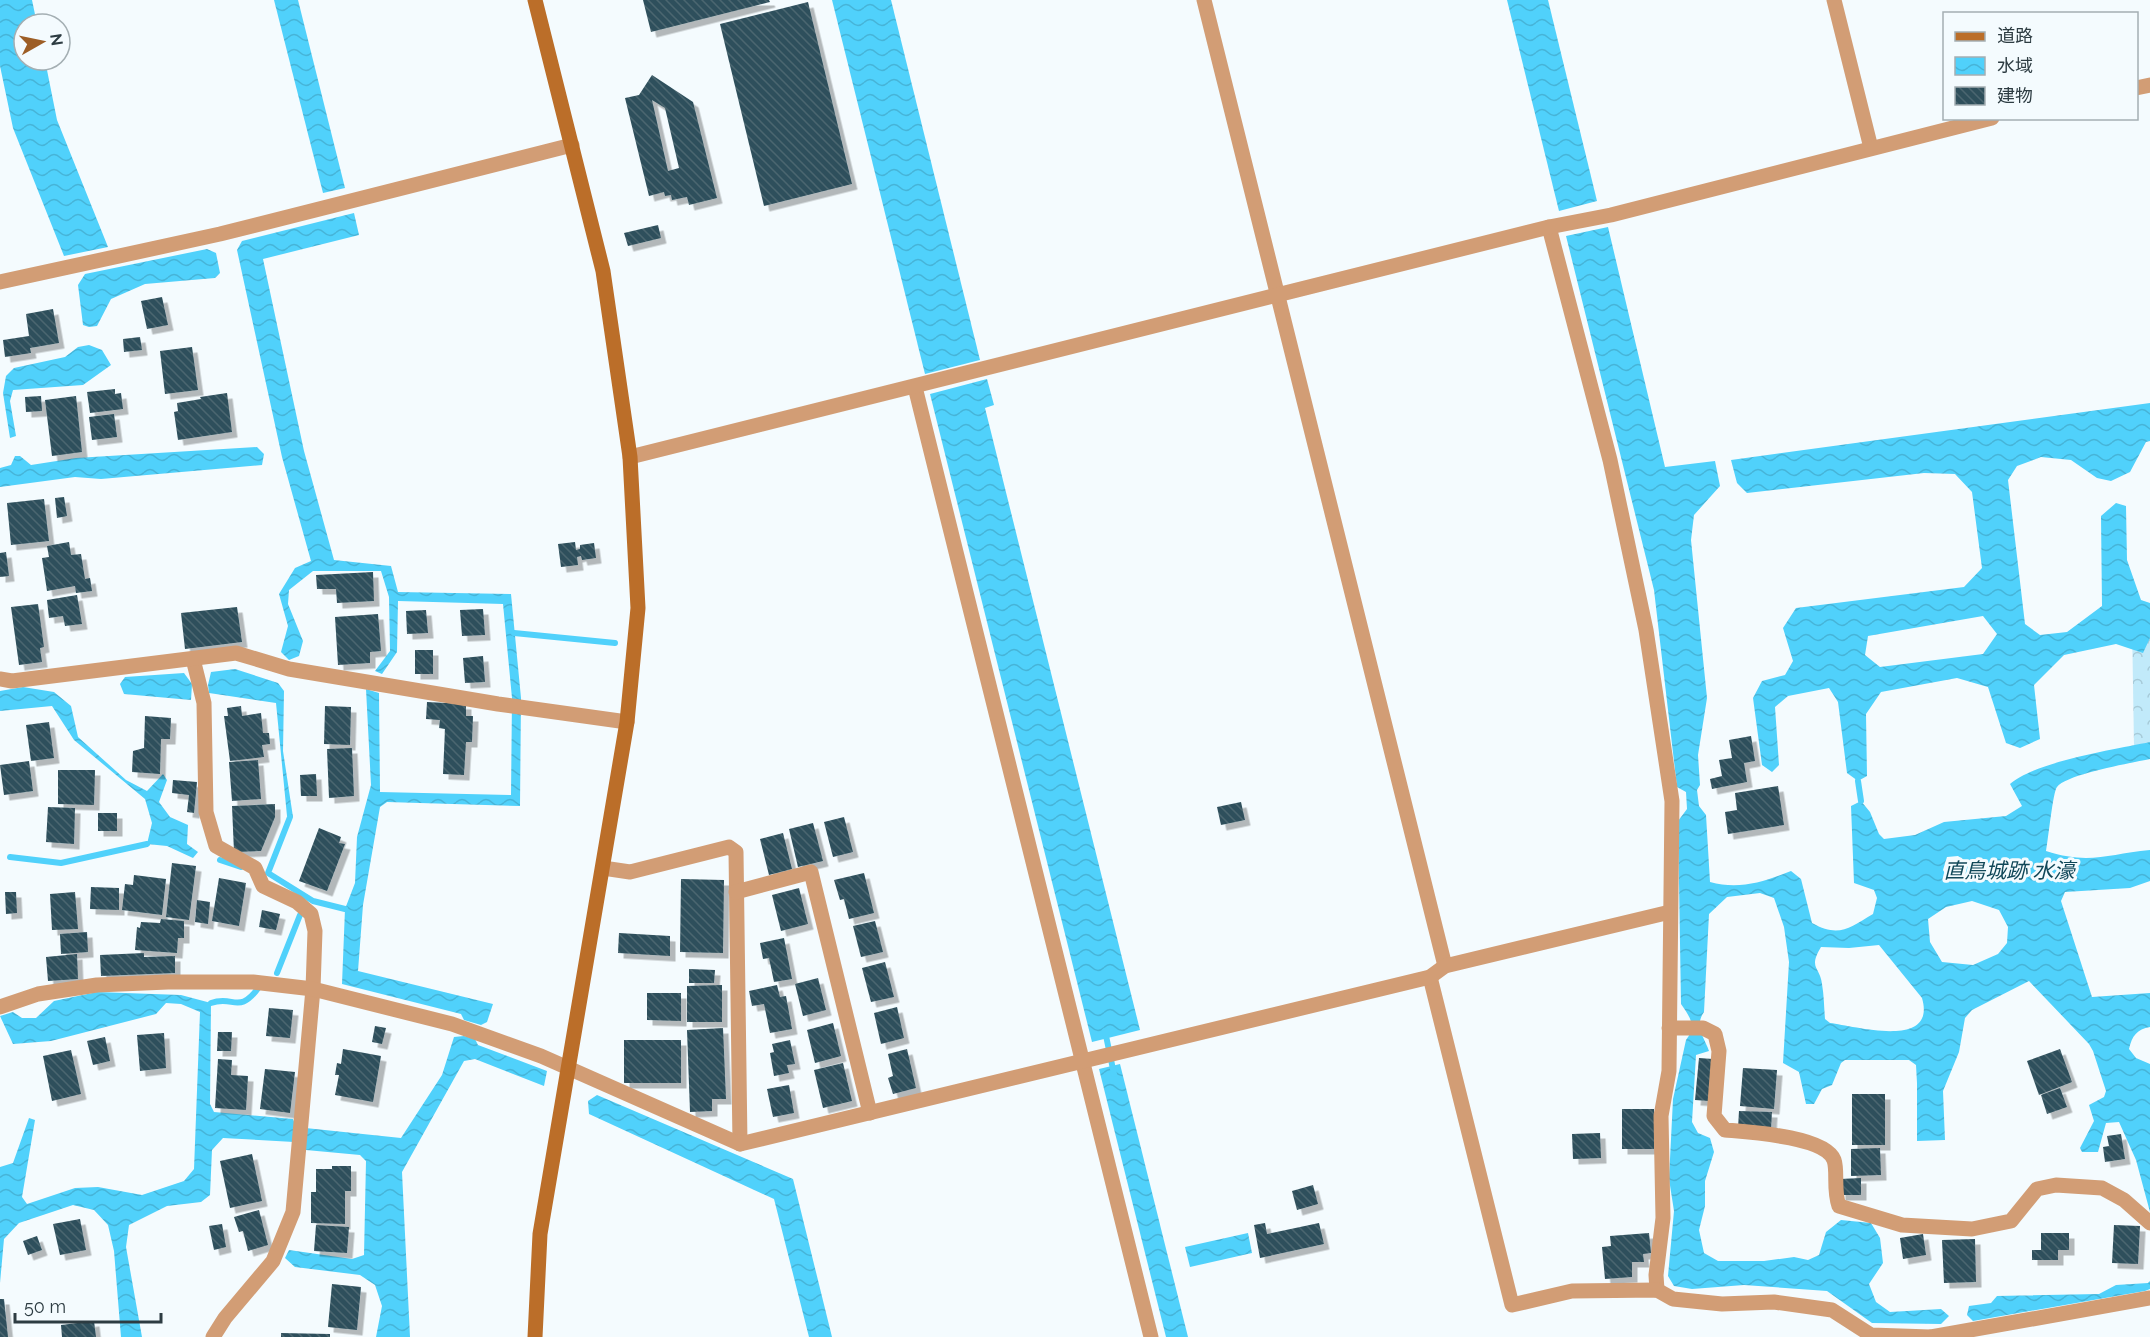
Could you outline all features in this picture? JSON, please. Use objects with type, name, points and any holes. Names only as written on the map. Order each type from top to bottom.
[{"type":"street","points":[[535,0],[603,271],[630,457],[638,608],[627,722],[540,1234],[535,1337]]},
{"type":"street","points":[[1204,0],[1445,966]]},
{"type":"street","points":[[1834,0],[1871,148]]},
{"type":"street","points":[[630,457],[1549,227],[1611,215],[1984,120]]},
{"type":"street","points":[[0,282],[220,234],[573,145]]},
{"type":"street","points":[[1549,227],[1610,460],[1646,630],[1672,801],[1670,912],[1677,1028],[1661,1116],[1663,1218],[1656,1275],[1657,1290]]},
{"type":"street","points":[[915,387],[1151,1337]]},
{"type":"street","points":[[0,679],[12,681],[236,653],[289,669],[627,722]]},
{"type":"street","points":[[193,659],[204,703],[207,812],[216,846],[255,868],[263,885],[297,902],[311,914],[315,931],[313,989],[293,1212],[273,1261],[225,1318],[213,1337]]},
{"type":"street","points":[[603,868],[630,872],[729,847],[736,852],[740,1144]]},
{"type":"street","points":[[736,892],[811,872],[870,1113]]},
{"type":"street","points":[[0,1007],[38,994],[97,985],[253,982],[313,989],[452,1023],[541,1056],[740,1144],[1430,977],[1445,966],[1670,912]]},
{"type":"street","points":[[1430,977],[1512,1305],[1572,1292],[1657,1290],[1673,1299],[1722,1304],[1774,1302],[1832,1310],[1870,1335],[1930,1337],[2150,1298]]},
{"type":"street","points":[[1677,1028],[1704,1028],[1715,1034],[1719,1051],[1714,1116],[1725,1130],[1775,1134],[1824,1148],[1834,1160],[1835,1195],[1839,1206],[1902,1225],[1972,1229],[2011,1221],[2037,1189],[2056,1185],[2102,1188],[2124,1200],[2150,1223]]},
{"type":"green space","points":[[2150,621],[2150,744],[2134,747],[2132,623]]},
{"type":"water","points":[[0,0],[32,0],[34,12],[12,12],[12,72],[47,72],[57,120],[108,247],[64,256],[13,128],[0,66]]},
{"type":"water","points":[[274,0],[298,0],[345,188],[323,193]]},
{"type":"water","points":[[832,0],[891,0],[980,360],[925,374]]},
{"type":"water","points":[[1507,0],[1548,0],[1597,201],[1559,211]]},
{"type":"water","points":[[354,213],[359,235],[263,259],[304,451],[334,560],[391,566],[398,592],[511,594],[521,698],[520,806],[387,802],[380,807],[363,905],[358,971],[493,1004],[487,1022],[481,1025],[464,1020],[461,1014],[342,984],[345,909],[355,883],[357,837],[371,785],[366,689],[379,693],[380,792],[511,795],[512,698],[503,604],[398,601],[397,652],[382,674],[375,671],[390,651],[389,597],[381,571],[313,571],[289,590],[288,604],[303,641],[299,656],[289,660],[281,652],[288,626],[279,594],[295,568],[311,561],[282,457],[237,250],[242,241]]},
{"type":"water","name":"直鳥城跡 水濠","points":[[1608,227],[1665,467],[1715,461],[1720,486],[1694,515],[1691,540],[1707,698],[1698,755],[1700,785],[1697,790],[1699,806],[1706,815],[1710,882],[1731,885],[1751,884],[1791,871],[1801,879],[1812,923],[1830,930],[1844,929],[1873,914],[1877,898],[1874,890],[1854,883],[1851,806],[1861,801],[1870,812],[1879,834],[1884,839],[1915,835],[1944,822],[2006,816],[2022,806],[2010,784],[2022,776],[2076,757],[2150,742],[2150,759],[2086,773],[2063,782],[2057,787],[2046,851],[2087,858],[2150,850],[2150,881],[2130,888],[2065,892],[2061,901],[2092,997],[2150,993],[2150,1027],[2136,1034],[2129,1049],[2136,1058],[2150,1064],[2150,1212],[2136,1160],[2119,1122],[2106,1123],[2098,1152],[2082,1152],[2080,1148],[2094,1121],[2089,1105],[2104,1097],[2106,1091],[2089,1044],[2029,981],[1972,1010],[1965,1018],[1959,1052],[1943,1091],[1945,1140],[1917,1141],[1916,1065],[1909,1060],[1845,1060],[1841,1063],[1832,1085],[1822,1089],[1814,1104],[1806,1104],[1799,1072],[1783,1063],[1789,962],[1784,927],[1774,898],[1760,893],[1727,897],[1709,914],[1704,1012],[1700,1027],[1709,1051],[1696,1055],[1692,1122],[1698,1133],[1710,1138],[1714,1152],[1705,1181],[1705,1206],[1699,1230],[1704,1253],[1718,1261],[1764,1261],[1794,1257],[1808,1260],[1819,1255],[1826,1232],[1841,1220],[1871,1223],[1880,1238],[1883,1263],[1869,1284],[1876,1302],[1890,1312],[1941,1309],[1949,1316],[1941,1324],[1872,1323],[1827,1291],[1744,1285],[1692,1289],[1674,1286],[1668,1276],[1674,1211],[1669,1179],[1673,1099],[1686,1040],[1692,1026],[1681,1004],[1678,821],[1687,809],[1686,792],[1677,787],[1654,590],[1566,236]],"holes":[[[1958,856],[1968,863],[1965,875],[1949,880],[1943,870],[1947,857]],[[1972,901],[1999,910],[2008,927],[2007,943],[1998,954],[1973,965],[1942,962],[1930,942],[1928,919],[1946,907]],[[1879,945],[1922,998],[1923,1014],[1917,1024],[1906,1030],[1891,1031],[1830,1023],[1825,1019],[1821,978],[1815,964],[1817,954],[1821,947],[1849,948]]]},
{"type":"water","points":[[207,249],[216,253],[220,273],[215,278],[145,284],[111,299],[97,326],[83,325],[78,285],[85,274]]},
{"type":"water","points":[[89,345],[102,350],[111,365],[83,385],[13,390],[10,401],[16,436],[10,438],[3,393],[6,376],[14,368],[65,357],[78,347]]},
{"type":"water","points":[[987,379],[994,405],[985,408],[1140,1030],[1092,1042],[930,394]]},
{"type":"water","points":[[2150,403],[2150,441],[2146,442],[2130,472],[2111,481],[2097,478],[2071,460],[2041,457],[2017,466],[2008,480],[2025,624],[2040,635],[2067,632],[2102,606],[2101,516],[2116,503],[2126,506],[2127,560],[2141,600],[2150,603],[2150,638],[2143,653],[2116,644],[2064,655],[2034,685],[2040,739],[2020,748],[2006,743],[1988,687],[1957,678],[1881,692],[1866,714],[1867,776],[1858,781],[1847,773],[1838,702],[1829,688],[1788,696],[1775,707],[1779,765],[1772,772],[1762,765],[1753,698],[1762,681],[1785,675],[1793,661],[1783,628],[1796,608],[1964,587],[1982,568],[1972,492],[1955,474],[1924,473],[1747,493],[1737,483],[1731,460]],"holes":[[[1983,616],[1997,634],[1983,654],[1880,667],[1865,655],[1868,636]]]},
{"type":"water","points":[[257,447],[264,454],[262,465],[101,479],[75,477],[0,487],[0,468],[11,465],[15,456],[20,456],[31,465],[76,458]]},
{"type":"water","points":[[235,669],[278,683],[284,691],[283,751],[293,817],[287,816],[276,703],[209,693],[211,672]]},
{"type":"water","points":[[184,673],[192,684],[191,700],[124,694],[120,684],[125,677]]},
{"type":"water","points":[[23,687],[54,692],[71,706],[78,737],[126,780],[147,791],[163,774],[167,780],[159,802],[170,817],[188,825],[187,844],[198,852],[193,858],[167,846],[147,844],[152,823],[145,799],[74,740],[52,706],[0,711],[0,691]]},
{"type":"water","points":[[97,992],[181,995],[211,1003],[210,1104],[214,1112],[293,1119],[296,1127],[401,1138],[442,1075],[454,1037],[464,1036],[475,1039],[478,1045],[547,1071],[544,1086],[475,1059],[464,1061],[402,1172],[410,1337],[376,1337],[382,1306],[375,1285],[360,1275],[295,1267],[285,1258],[289,1250],[352,1259],[364,1255],[366,1161],[360,1155],[306,1150],[294,1142],[223,1138],[212,1150],[210,1195],[201,1202],[167,1206],[129,1225],[126,1247],[142,1337],[121,1337],[114,1251],[108,1225],[94,1210],[73,1205],[19,1223],[4,1239],[0,1283],[0,1167],[13,1163],[29,1118],[35,1120],[22,1197],[27,1204],[75,1188],[98,1187],[142,1195],[184,1181],[194,1169],[200,1012],[181,1004],[166,1003],[156,1014],[51,1041],[13,1044],[0,1016],[13,1012],[22,1018],[36,1018],[54,1001]]},
{"type":"water","points":[[1120,1064],[1188,1337],[1166,1337],[1099,1069]]},
{"type":"water","points":[[597,1095],[793,1179],[832,1337],[809,1337],[774,1199],[589,1114],[588,1101]]},
{"type":"water","points":[[1248,1233],[1252,1253],[1190,1267],[1185,1247]]},
{"type":"water","points":[[2150,1281],[2150,1289],[2145,1291],[1973,1321],[1967,1315],[1969,1306],[1991,1303],[1997,1296],[2099,1294],[2116,1285]]},
{"type":"building","points":[[643,0],[769,0],[770,2],[651,32]]},
{"type":"building","points":[[808,2],[852,184],[764,206],[720,24]]},
{"type":"building","points":[[652,75],[693,102],[717,198],[689,205],[687,197],[672,200],[671,195],[665,196],[664,192],[649,196],[625,98],[639,95]],"holes":[[[652,100],[665,108],[679,168],[668,171]]]},
{"type":"building","points":[[658,225],[661,238],[628,246],[624,233]]},
{"type":"building","points":[[162,297],[168,325],[147,329],[141,301]]},
{"type":"building","points":[[53,309],[59,343],[30,348],[31,353],[5,357],[3,340],[29,336],[26,314]]},
{"type":"building","points":[[140,337],[142,350],[124,352],[123,339]]},
{"type":"building","points":[[192,347],[198,390],[165,394],[160,351]]},
{"type":"building","points":[[115,389],[115,394],[121,393],[123,409],[90,413],[87,392]]},
{"type":"building","points":[[227,393],[232,432],[178,440],[174,412],[178,411],[177,403]]},
{"type":"building","points":[[41,396],[42,411],[26,412],[25,397]]},
{"type":"building","points":[[76,396],[82,452],[52,456],[45,400]]},
{"type":"building","points":[[114,414],[117,437],[92,440],[89,417]]},
{"type":"building","points":[[64,497],[67,516],[57,518],[55,498]]},
{"type":"building","points":[[44,499],[49,541],[11,545],[7,503]]},
{"type":"building","points":[[69,542],[71,555],[81,554],[85,579],[90,578],[92,591],[76,593],[75,586],[47,591],[42,558],[49,557],[47,546]]},
{"type":"building","points":[[575,542],[576,550],[580,549],[580,545],[594,543],[596,558],[582,560],[581,556],[577,557],[578,565],[561,567],[558,544]]},
{"type":"building","points":[[6,552],[9,576],[0,577],[0,553]]},
{"type":"building","points":[[373,572],[374,601],[337,603],[336,589],[317,589],[316,575]]},
{"type":"building","points":[[77,595],[82,624],[65,626],[63,616],[49,618],[47,600]]},
{"type":"building","points":[[38,604],[44,647],[40,648],[42,662],[19,665],[11,607]]},
{"type":"building","points":[[237,607],[242,642],[185,649],[181,613]]},
{"type":"building","points":[[483,609],[485,635],[462,636],[460,610]]},
{"type":"building","points":[[426,610],[428,633],[407,634],[406,611]]},
{"type":"building","points":[[378,614],[381,651],[370,652],[370,663],[338,665],[335,617]]},
{"type":"building","points":[[415,650],[433,650],[433,674],[415,674]]},
{"type":"building","points":[[483,656],[485,682],[465,683],[463,658]]},
{"type":"building","points":[[427,702],[466,704],[466,716],[473,716],[472,742],[466,742],[464,775],[443,774],[445,729],[439,728],[440,720],[426,719]]},
{"type":"building","points":[[241,706],[242,716],[261,713],[263,733],[269,733],[270,744],[262,745],[264,757],[230,761],[224,716],[228,716],[227,708]]},
{"type":"building","points":[[325,706],[351,707],[350,745],[324,744]]},
{"type":"building","points":[[145,716],[171,718],[170,739],[161,739],[160,774],[132,772],[133,751],[144,748]]},
{"type":"building","points":[[49,722],[54,758],[31,761],[26,725]]},
{"type":"building","points":[[1751,736],[1755,761],[1744,763],[1747,782],[1712,789],[1710,779],[1722,776],[1719,760],[1732,758],[1729,740]]},
{"type":"building","points":[[352,748],[354,796],[329,798],[327,749]]},
{"type":"building","points":[[258,760],[261,799],[232,801],[229,762]]},
{"type":"building","points":[[29,761],[33,791],[4,795],[0,765]]},
{"type":"building","points":[[58,770],[95,770],[94,805],[58,804]]},
{"type":"building","points":[[316,774],[317,796],[301,796],[300,775]]},
{"type":"building","points":[[173,780],[197,782],[194,813],[187,812],[189,795],[172,793]]},
{"type":"building","points":[[1778,786],[1784,825],[1728,834],[1725,812],[1737,810],[1735,793]]},
{"type":"building","points":[[1241,802],[1245,820],[1221,825],[1217,807]]},
{"type":"building","points":[[275,804],[275,817],[261,851],[234,852],[232,806]]},
{"type":"building","points":[[48,807],[75,808],[74,844],[46,842]]},
{"type":"building","points":[[98,813],[117,813],[117,831],[98,831]]},
{"type":"building","points":[[844,817],[853,852],[833,857],[824,822]]},
{"type":"building","points":[[813,823],[823,861],[798,867],[789,829]]},
{"type":"building","points":[[319,828],[341,837],[339,843],[345,844],[327,891],[299,881]]},
{"type":"building","points":[[783,833],[792,869],[769,875],[760,839]]},
{"type":"building","points":[[172,863],[196,866],[189,920],[166,917]]},
{"type":"building","points":[[864,873],[874,913],[849,919],[844,899],[840,900],[834,880]]},
{"type":"building","points":[[134,875],[166,879],[162,915],[122,910],[125,884],[133,885]]},
{"type":"building","points":[[219,878],[246,883],[239,926],[212,921]]},
{"type":"building","points":[[681,879],[724,880],[723,953],[680,952]]},
{"type":"building","points":[[91,887],[119,888],[119,910],[90,909]]},
{"type":"building","points":[[799,888],[808,924],[781,931],[772,895]]},
{"type":"building","points":[[5,892],[16,892],[17,913],[6,914]]},
{"type":"building","points":[[75,892],[78,929],[52,930],[50,894]]},
{"type":"building","points":[[197,900],[210,902],[208,924],[195,922]]},
{"type":"building","points":[[262,910],[280,914],[276,930],[259,927]]},
{"type":"building","points":[[161,919],[184,921],[184,938],[178,938],[177,953],[135,950],[137,927],[140,928],[141,922],[160,923]]},
{"type":"building","points":[[875,921],[883,952],[861,957],[853,926]]},
{"type":"building","points":[[87,932],[88,952],[61,954],[60,934]]},
{"type":"building","points":[[619,933],[670,936],[670,956],[618,953]]},
{"type":"building","points":[[784,938],[792,979],[774,982],[769,958],[763,959],[760,943]]},
{"type":"building","points":[[144,953],[144,957],[175,956],[175,973],[101,976],[100,955]]},
{"type":"building","points":[[77,954],[78,979],[48,981],[46,957]]},
{"type":"building","points":[[885,962],[894,997],[871,1002],[862,968]]},
{"type":"building","points":[[689,969],[715,970],[714,983],[689,983]]},
{"type":"building","points":[[818,978],[826,1010],[803,1016],[795,984]]},
{"type":"building","points":[[722,985],[722,1022],[687,1022],[687,986]]},
{"type":"building","points":[[777,985],[780,997],[786,996],[792,1029],[770,1033],[764,1004],[752,1006],[749,991]]},
{"type":"building","points":[[647,993],[681,993],[681,1021],[647,1020]]},
{"type":"building","points":[[897,1007],[904,1038],[881,1044],[874,1013]]},
{"type":"building","points":[[269,1008],[293,1010],[290,1038],[266,1036]]},
{"type":"building","points":[[833,1023],[841,1056],[815,1063],[807,1030]]},
{"type":"building","points":[[375,1026],[386,1028],[382,1044],[372,1042]]},
{"type":"building","points":[[723,1028],[726,1099],[712,1099],[712,1111],[690,1112],[687,1030]]},
{"type":"building","points":[[218,1032],[232,1032],[231,1051],[217,1051]]},
{"type":"building","points":[[164,1033],[166,1068],[140,1071],[137,1035]]},
{"type":"building","points":[[105,1037],[110,1061],[93,1065],[87,1041]]},
{"type":"building","points":[[624,1040],[681,1040],[681,1083],[624,1083]]},
{"type":"building","points":[[790,1040],[795,1064],[787,1065],[789,1073],[774,1076],[770,1053],[774,1052],[772,1044]]},
{"type":"building","points":[[343,1049],[381,1056],[373,1102],[335,1095],[339,1075],[335,1075],[337,1063],[341,1064]]},
{"type":"building","points":[[907,1049],[916,1088],[893,1094],[888,1078],[893,1076],[888,1054]]},
{"type":"building","points":[[2060,1049],[2072,1082],[2039,1095],[2027,1061]]},
{"type":"building","points":[[71,1050],[81,1094],[52,1101],[43,1056]]},
{"type":"building","points":[[1699,1058],[1713,1059],[1709,1101],[1695,1100]]},
{"type":"building","points":[[218,1059],[232,1060],[231,1075],[248,1076],[246,1110],[215,1108]]},
{"type":"building","points":[[843,1063],[852,1101],[823,1108],[814,1070]]},
{"type":"building","points":[[1743,1068],[1777,1070],[1774,1109],[1740,1106]]},
{"type":"building","points":[[265,1069],[295,1072],[290,1113],[260,1109]]},
{"type":"building","points":[[789,1085],[794,1113],[773,1117],[767,1089]]},
{"type":"building","points":[[2060,1088],[2067,1107],[2047,1114],[2041,1095]]},
{"type":"building","points":[[1852,1094],[1885,1094],[1885,1145],[1852,1145]]},
{"type":"building","points":[[1622,1109],[1654,1109],[1654,1149],[1622,1149]]},
{"type":"building","points":[[1739,1111],[1772,1112],[1771,1129],[1738,1128]]},
{"type":"building","points":[[1600,1133],[1601,1158],[1573,1159],[1572,1134]]},
{"type":"building","points":[[2121,1134],[2125,1159],[2105,1162],[2103,1147],[2109,1146],[2107,1136]]},
{"type":"building","points":[[1880,1148],[1881,1175],[1851,1176],[1851,1149]]},
{"type":"building","points":[[252,1154],[262,1201],[230,1208],[220,1161]]},
{"type":"building","points":[[332,1166],[351,1166],[351,1191],[345,1191],[345,1224],[311,1223],[311,1192],[316,1192],[316,1169],[332,1169]]},
{"type":"building","points":[[1861,1178],[1861,1195],[1840,1195],[1840,1179]]},
{"type":"building","points":[[1313,1185],[1318,1204],[1297,1210],[1292,1191]]},
{"type":"building","points":[[259,1210],[268,1245],[248,1251],[243,1231],[239,1232],[234,1217]]},
{"type":"building","points":[[80,1219],[86,1250],[60,1255],[53,1224]]},
{"type":"building","points":[[1265,1223],[1267,1234],[1319,1223],[1324,1244],[1260,1258],[1254,1225]]},
{"type":"building","points":[[222,1224],[226,1247],[214,1250],[209,1226]]},
{"type":"building","points":[[316,1225],[349,1227],[347,1253],[314,1251]]},
{"type":"building","points":[[2114,1225],[2140,1226],[2138,1264],[2112,1263]]},
{"type":"building","points":[[1649,1233],[1651,1253],[1643,1254],[1644,1262],[1632,1262],[1632,1277],[1605,1279],[1602,1247],[1611,1246],[1610,1236]]},
{"type":"building","points":[[2041,1233],[2069,1233],[2069,1250],[2058,1250],[2058,1260],[2032,1260],[2032,1250],[2041,1250]]},
{"type":"building","points":[[1923,1234],[1926,1255],[1903,1259],[1900,1238]]},
{"type":"building","points":[[37,1236],[42,1250],[28,1255],[23,1241]]},
{"type":"building","points":[[1975,1239],[1976,1282],[1944,1283],[1942,1240]]},
{"type":"building","points":[[332,1284],[361,1287],[357,1330],[328,1327]]},
{"type":"building","points":[[0,1299],[4,1299],[8,1337],[0,1337]]},
{"type":"building","points":[[94,1321],[96,1337],[62,1337],[61,1325]]},
{"type":"building","points":[[281,1333],[330,1334],[330,1337],[281,1337]]},
{"type":"waterway","points":[[514,633],[615,643]]},
{"type":"waterway","points":[[1858,781],[1861,801]]},
{"type":"waterway","points":[[290,817],[268,873],[313,901],[345,909]]},
{"type":"waterway","points":[[10,857],[61,863],[147,844]]},
{"type":"waterway","points":[[220,860],[241,867]]},
{"type":"waterway","points":[[277,973],[300,915]]},
{"type":"waterway","points":[[211,1003],[241,1002],[259,987]]},
{"type":"waterway","points":[[1105,1031],[1114,1074]]}]
